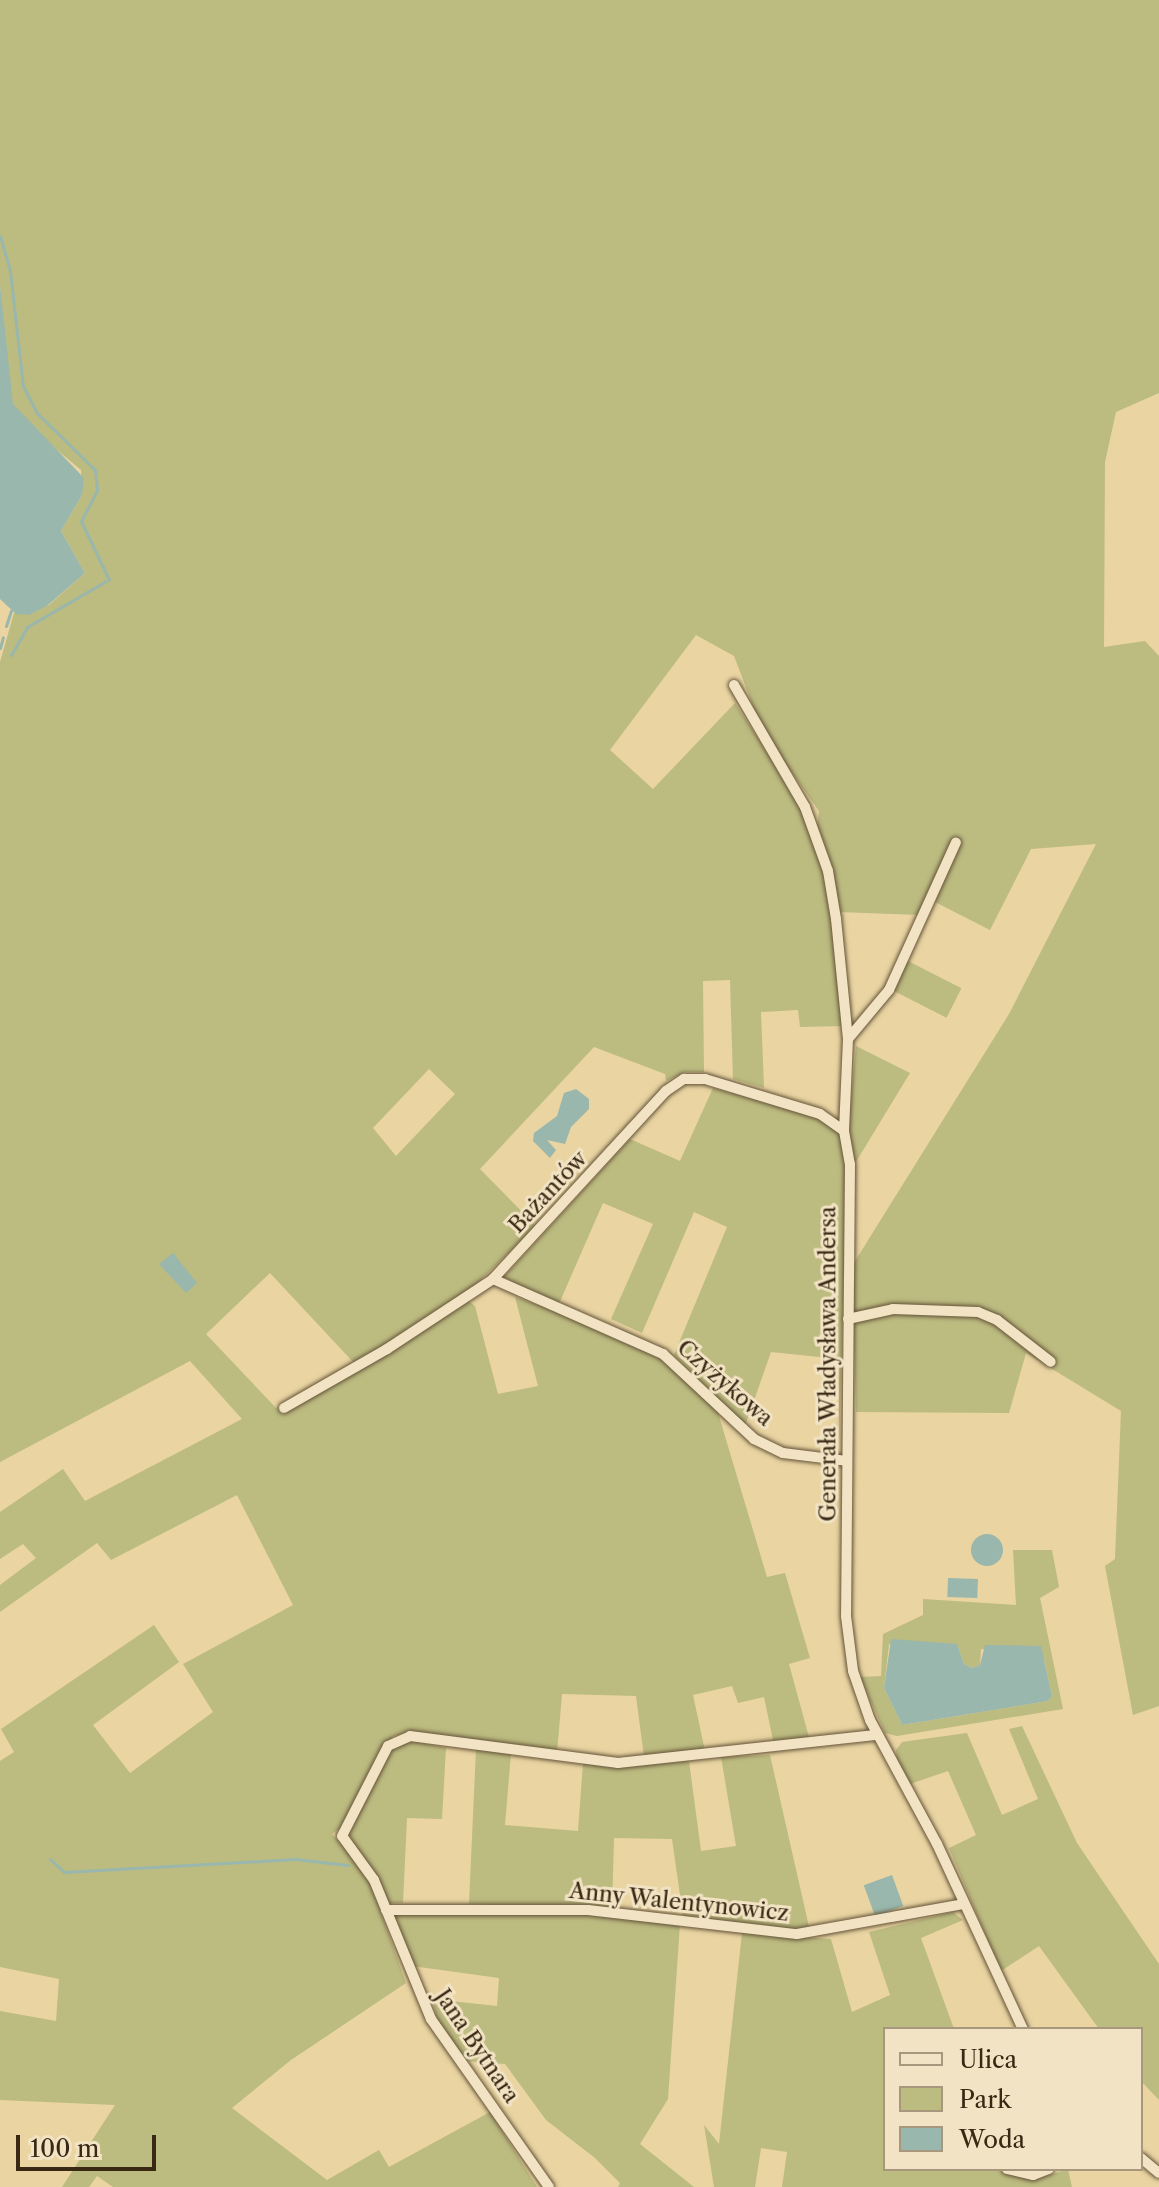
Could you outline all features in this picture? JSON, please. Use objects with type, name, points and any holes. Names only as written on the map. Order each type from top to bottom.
[{"type":"street","name":"Generała Władysława Andersa","points":[[734,685],[798,792],[823,856],[834,906],[848,1039],[844,1131],[850,1164],[848,1641],[859,1694],[1022,2027]]},
{"type":"street","points":[[848,1039],[889,990],[956,842]]},
{"type":"street","name":"Bażantów","points":[[284,1408],[387,1349],[493,1279],[666,1091],[684,1079],[705,1079],[820,1114],[844,1131]]},
{"type":"street","name":"Czyżykowa","points":[[493,1279],[663,1354],[754,1439],[783,1453],[847,1461]]},
{"type":"street","points":[[848,1319],[893,1309],[978,1312],[997,1320],[1051,1362]]},
{"type":"street","name":"Jana Bytnara","points":[[549,2187],[431,2019],[369,1871],[342,1836],[388,1746],[400,1737],[618,1763],[877,1735]]},
{"type":"street","name":"Anny Walentynowicz","points":[[386,1910],[588,1910],[797,1934],[964,1904]]},
{"type":"street","points":[[1143,2160],[1159,2173]]},
{"type":"street","points":[[1016,2171],[1033,2175],[1044,2171]]},
{"type":"green space","points":[[0,0],[1159,0],[1159,393],[1116,412],[1105,462],[1104,647],[1145,641],[1159,656],[1159,1706],[1133,1715],[1105,1566],[1115,1559],[1121,1411],[1026,1353],[1009,1413],[856,1412],[852,1266],[1009,1014],[1096,844],[1031,849],[990,930],[935,902],[959,846],[919,915],[839,912],[817,827],[819,811],[763,732],[734,656],[696,635],[610,750],[653,789],[735,703],[801,805],[828,887],[844,1026],[800,1027],[798,1010],[761,1012],[764,1088],[733,1079],[730,980],[703,981],[704,1072],[685,1072],[666,1081],[665,1074],[594,1047],[480,1169],[536,1226],[463,1297],[475,1306],[498,1394],[538,1386],[515,1297],[594,1325],[653,1353],[716,1406],[767,1577],[785,1573],[810,1658],[789,1664],[810,1741],[774,1745],[764,1697],[738,1703],[732,1686],[693,1695],[705,1751],[644,1757],[636,1696],[562,1694],[557,1753],[406,1733],[393,1736],[343,1826],[332,1834],[366,1871],[406,1983],[291,2060],[232,2108],[327,2180],[379,2150],[389,2167],[490,2112],[537,2187],[113,2187],[97,2176],[89,2187],[62,2187],[115,2105],[0,2100],[0,2011],[56,2021],[59,1979],[0,1967],[0,1761],[14,1752],[1,1729],[154,1625],[179,1662],[93,1725],[130,1773],[213,1712],[183,1664],[293,1605],[237,1495],[111,1560],[97,1543],[0,1612],[0,1585],[36,1558],[23,1544],[0,1559],[0,1512],[63,1469],[85,1501],[242,1419],[190,1361],[0,1462],[0,662],[14,613],[49,605],[85,573],[61,531],[82,495],[81,470],[32,429],[13,404],[0,285]],"holes":[[[429,1069],[455,1094],[396,1156],[373,1128]],[[270,1273],[355,1364],[276,1408],[206,1334]]]},
{"type":"green space","points":[[908,961],[961,988],[946,1018],[893,990]]},
{"type":"green space","points":[[856,1046],[910,1073],[854,1165],[848,1132]]},
{"type":"green space","points":[[713,1088],[819,1117],[841,1133],[847,1151],[839,1447],[839,1359],[771,1352],[745,1426],[674,1355],[727,1227],[694,1212],[642,1333],[611,1319],[653,1224],[603,1203],[558,1306],[504,1277],[630,1139],[680,1161]]},
{"type":"green space","points":[[1013,1550],[1052,1550],[1059,1587],[1040,1598],[1063,1709],[897,1736],[885,1733],[860,1677],[881,1676],[883,1634],[923,1615],[923,1599],[1016,1605]],"holes":[[[889,1644],[958,1647],[964,1664],[972,1668],[980,1665],[981,1649],[1044,1659],[1052,1696],[1048,1701],[902,1725],[884,1688]]]},
{"type":"green space","points":[[1022,1726],[1077,1843],[1159,1964],[1159,2100],[1143,2083],[1143,2027],[1098,2027],[1039,1946],[1001,1971],[949,1848],[976,1835],[948,1771],[910,1784],[897,1762],[896,1750],[902,1742],[967,1733],[1002,1815],[1038,1799],[1009,1729]]},
{"type":"green space","points":[[403,1739],[446,1748],[442,1819],[407,1818],[403,1903],[389,1903],[348,1833],[391,1746]]},
{"type":"green space","points":[[476,1749],[511,1754],[505,1825],[578,1831],[583,1763],[618,1767],[689,1761],[701,1851],[736,1846],[721,1757],[770,1755],[810,1931],[683,1916],[672,1839],[614,1838],[612,1909],[469,1904]]},
{"type":"green space","points":[[397,1911],[597,1914],[680,1924],[668,2099],[640,2144],[694,2187],[618,2187],[620,2183],[595,2158],[546,2120],[505,2064],[465,2061],[439,2026],[432,1999],[497,2006],[499,1978],[412,1966],[394,1918]]},
{"type":"green space","points":[[953,1912],[963,1920],[921,1938],[953,2027],[883,2027],[883,2171],[1037,2171],[1040,2178],[1068,2171],[1072,2187],[782,2187],[787,2152],[761,2148],[755,2187],[714,2187],[704,2125],[719,2144],[742,1933],[831,1939],[852,2012],[890,1995],[869,1932]]},
{"type":"water","points":[[0,285],[13,404],[84,478],[82,495],[61,531],[85,573],[48,605],[29,615],[16,614],[0,599]]},
{"type":"water","points":[[576,1089],[589,1099],[589,1109],[571,1127],[565,1144],[547,1140],[556,1150],[550,1158],[533,1141],[534,1133],[557,1116],[564,1093]]},
{"type":"water","points":[[173,1253],[197,1283],[186,1293],[159,1264]]},
{"type":"water","points":[[987,1534],[998,1539],[1003,1550],[998,1561],[987,1566],[976,1561],[971,1550],[976,1539]]},
{"type":"water","points":[[948,1578],[978,1579],[977,1598],[947,1597]]},
{"type":"water","points":[[891,1639],[957,1644],[964,1664],[972,1668],[980,1665],[985,1645],[1041,1646],[1052,1696],[1048,1701],[902,1725],[884,1688]]},
{"type":"water","points":[[892,1875],[903,1906],[875,1916],[864,1885]]},
{"type":"waterway","points":[[0,236],[10,271],[23,386],[37,413],[95,470],[97,490],[81,521],[109,580]]},
{"type":"waterway","points":[[11,655],[27,627],[106,581]]},
{"type":"waterway","points":[[6,626],[11,611]]},
{"type":"waterway","points":[[0,648],[3,637]]},
{"type":"waterway","points":[[50,1859],[64,1872],[295,1859],[348,1865]]}]
